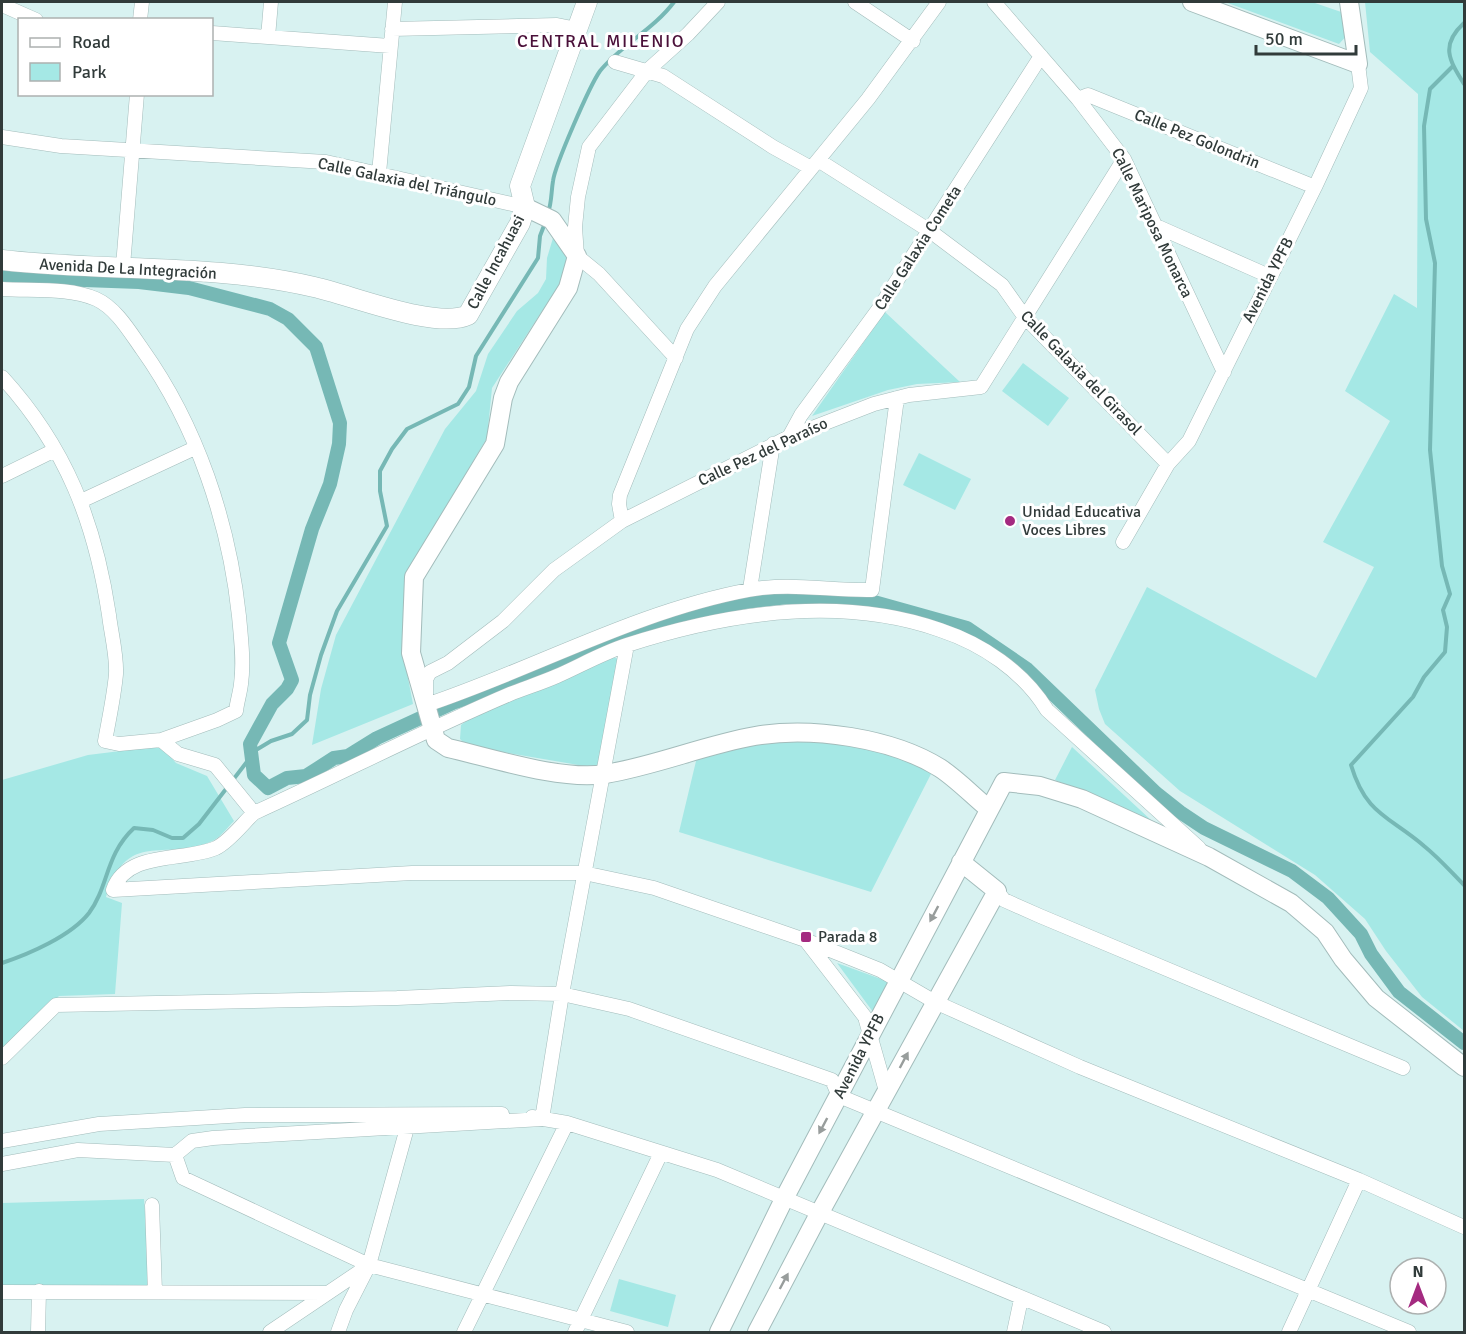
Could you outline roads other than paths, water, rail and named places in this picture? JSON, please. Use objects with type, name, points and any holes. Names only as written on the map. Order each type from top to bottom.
[{"type":"main road","name":"Calle Incahuasi","points":[[254,278],[295,282],[418,315],[457,320],[468,315],[520,224],[539,214],[520,186],[587,2]]},
{"type":"main road","name":"Avenida De La Integración","points":[[2,260],[34,264],[123,266],[254,278]]},
{"type":"street","points":[[141,18],[142,2]]},
{"type":"street","points":[[268,37],[271,2]]},
{"type":"street","points":[[379,173],[394,2]]},
{"type":"street","points":[[718,2],[688,34],[648,70],[589,147],[578,198],[575,227],[577,256],[568,288],[509,382],[503,398],[495,444],[414,577],[411,653],[436,741],[448,748],[563,773],[603,774],[755,736],[818,734],[875,743],[917,755],[942,769],[989,809]]},
{"type":"street","points":[[855,2],[913,40]]},
{"type":"street","points":[[622,521],[620,495],[687,329],[715,286],[913,40],[939,2]]},
{"type":"street","name":"Calle Mariposa Monarca","points":[[994,2],[1078,99],[1124,159],[1224,372]]},
{"type":"street","points":[[1192,2],[1359,64]]},
{"type":"street","name":"Avenida YPFB","points":[[1123,542],[1168,464],[1189,441],[1269,276],[1316,187],[1361,88],[1359,64],[1345,3]]},
{"type":"street","points":[[2,4],[32,18]]},
{"type":"street","points":[[392,29],[556,25],[577,29]]},
{"type":"street","points":[[213,33],[390,46]]},
{"type":"street","name":"Calle Galaxia Cometa","points":[[789,437],[801,415],[879,310],[1041,56]]},
{"type":"street","name":"Calle Galaxia del Girasol","points":[[615,62],[648,70],[930,231],[1002,285],[1024,316],[1168,464]]},
{"type":"street","name":"Calle Pez Golondrin","points":[[1078,99],[1088,95],[1316,187]]},
{"type":"street","points":[[123,266],[137,96]]},
{"type":"street","name":"Calle Galaxia del Triángulo","points":[[2,137],[61,146],[326,162],[379,173],[539,214]]},
{"type":"street","name":"Calle Pez del Paraíso","points":[[429,717],[426,679],[430,672],[448,663],[503,621],[554,570],[622,521],[773,444],[874,404],[897,398],[981,387],[1124,159]]},
{"type":"street","points":[[539,214],[577,256],[599,274],[676,358]]},
{"type":"street","points":[[1156,226],[1269,276]]},
{"type":"street","name":"Avenida De La Integración","points":[[2,289],[77,294],[97,299],[112,310],[156,368],[195,448]]},
{"type":"street","points":[[2,378],[24,402],[55,450],[81,501],[98,552],[116,671],[105,741],[119,744],[161,740],[236,711],[241,686],[240,630],[229,546],[215,497],[195,448],[81,501]]},
{"type":"street","points":[[897,398],[872,590],[819,587],[750,589],[639,620],[546,659],[429,717],[254,813],[219,847],[194,856],[155,860],[131,867],[117,878],[113,890],[412,873],[584,873],[654,888],[805,940],[880,970],[935,1002],[1080,1067],[1359,1180],[1464,1227]]},
{"type":"street","points":[[750,589],[773,444]]},
{"type":"street","points":[[2,476],[55,450]]},
{"type":"street","points":[[429,717],[627,645],[728,620],[789,612],[884,616],[920,623],[965,638],[990,652],[1031,690],[1047,710],[1209,857],[1291,903],[1325,932],[1343,959],[1376,998],[1464,1067]]},
{"type":"street","points":[[542,1119],[562,994],[627,645]]},
{"type":"street","points":[[161,740],[178,754],[215,765],[254,813]]},
{"type":"street","name":"Avenida YPFB","points":[[719,1332],[785,1197],[1004,782],[1040,786],[1082,799],[1209,857]]},
{"type":"street","points":[[961,862],[997,891],[1004,900],[1403,1068]]},
{"type":"street","points":[[757,1332],[819,1214],[997,891]]},
{"type":"street","points":[[805,940],[849,993],[865,1017],[886,1091]]},
{"type":"street","points":[[2,1058],[56,1005],[397,998],[511,993],[562,994],[629,1009],[832,1080],[839,1096],[1409,1332]]},
{"type":"street","points":[[2,1141],[99,1124],[245,1114],[512,1114],[567,1123],[661,1152],[785,1197],[819,1214],[1021,1299],[1079,1328],[1104,1332]]},
{"type":"street","points":[[2,1164],[78,1150],[175,1155],[192,1141],[213,1138],[542,1119]]},
{"type":"street","points":[[464,1332],[567,1123]]},
{"type":"street","points":[[338,1332],[346,1310],[369,1265],[407,1128]]},
{"type":"street","points":[[578,1327],[661,1152]]},
{"type":"street","points":[[175,1155],[183,1178],[197,1186],[369,1265],[482,1296],[578,1327],[627,1332]]},
{"type":"street","points":[[1289,1332],[1359,1180]]},
{"type":"street","points":[[152,1205],[155,1292]]},
{"type":"street","points":[[270,1332],[369,1265]]},
{"type":"street","points":[[38,1332],[39,1291]]},
{"type":"street","points":[[2,1292],[327,1293]]},
{"type":"street","points":[[1014,1332],[1021,1299]]},
{"type":"waterway","points":[[548,213],[555,172],[595,79],[608,62],[657,21],[674,2]]},
{"type":"waterway","points":[[1464,23],[1456,31],[1449,46],[1451,60],[1464,84]]},
{"type":"waterway","points":[[1453,66],[1430,89],[1424,126],[1426,219],[1435,263],[1430,450],[1442,566],[1450,594],[1443,610],[1447,627],[1445,652],[1424,677],[1413,697],[1351,765],[1357,782],[1371,805],[1440,860],[1464,885]]},
{"type":"waterway","points":[[2,963],[61,937],[89,913],[112,860],[134,828],[153,830],[172,838],[183,838],[199,824],[256,750],[271,741],[292,734],[307,720],[310,695],[321,655],[337,611],[387,526],[380,491],[380,471],[392,449],[407,429],[458,404],[469,387],[476,356],[538,258],[540,236],[545,223]]},
{"type":"waterway","points":[[2,277],[139,282],[189,288],[270,309],[288,319],[316,347],[340,423],[339,444],[330,484],[312,529],[279,643],[292,680],[287,689],[272,704],[250,744],[254,775],[268,788],[287,778],[306,776],[334,758],[348,756],[377,738],[455,702],[533,676],[603,642],[664,622],[745,602],[788,597],[874,602],[967,628],[1027,669],[1156,793],[1180,812],[1204,828],[1292,871],[1328,898],[1361,934],[1371,954],[1399,992],[1464,1043]]},
{"type":"place","name":"Unidad Educativa Voces Libres","points":[[1010,521]]},
{"type":"place","name":"Parada 8","points":[[806,937]]},
{"type":"district","name":"CENTRAL MILENIO","points":[[601,41]]}]
